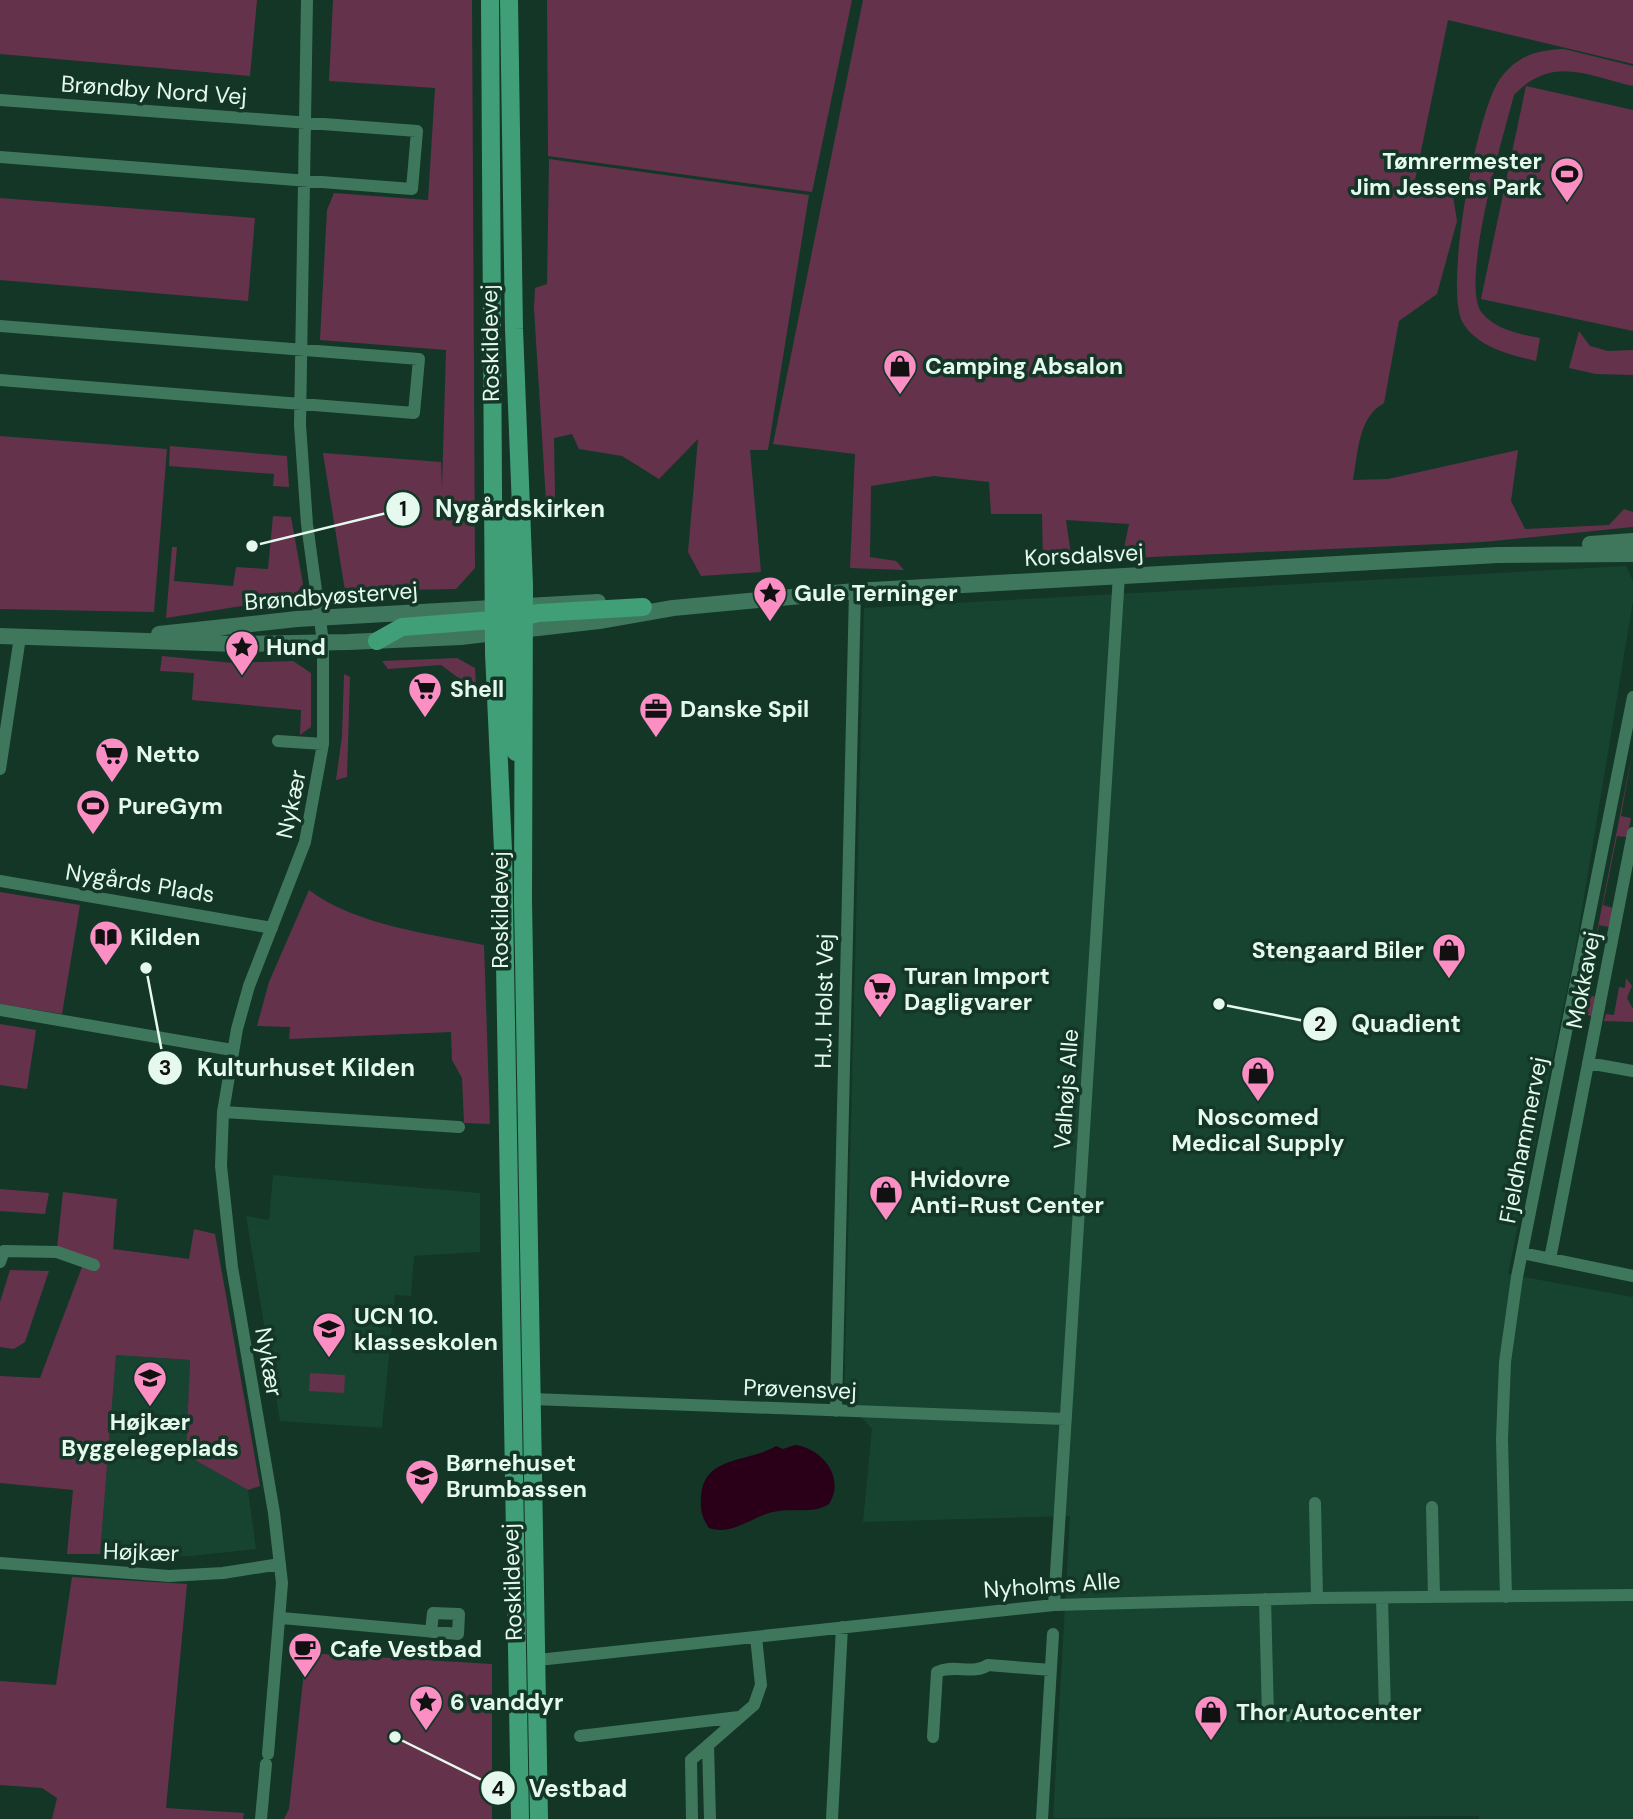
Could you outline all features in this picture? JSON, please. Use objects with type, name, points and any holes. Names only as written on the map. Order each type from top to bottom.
[{"type":"main road","name":"Roskildevej","points":[[490,0],[495,477],[508,535],[512,728],[523,794],[539,1819]]},
{"type":"main road","name":"Roskildevej","points":[[509,0],[514,329],[503,850],[520,1819]]},
{"type":"main road","points":[[377,641],[402,627],[643,607]]},
{"type":"street","points":[[307,0],[300,404],[307,524],[321,618]]},
{"type":"street","name":"Brøndby Nord Vej","points":[[0,100],[417,131],[412,189],[0,158]]},
{"type":"street","points":[[0,326],[419,359],[414,413],[0,380]]},
{"type":"street","name":"Korsdalsvej","points":[[1498,555],[1535,548],[1633,541]]},
{"type":"street","name":"Korsdalsvej","points":[[509,619],[673,608],[855,591],[1119,575],[1498,555],[1633,554]]},
{"type":"street","name":"Valhøjs Alle","points":[[1054,1605],[1119,575]]},
{"type":"street","name":"H.J. Holst Vej","points":[[836,1411],[855,591]]},
{"type":"street","name":"Korsdalsvej","points":[[643,607],[673,608]]},
{"type":"street","name":"Brøndbyøstervej","points":[[143,639],[161,634],[321,618],[509,619]]},
{"type":"street","name":"Nykær","points":[[261,1819],[282,1618],[280,1564],[223,1203],[223,1112],[232,1050],[249,986],[309,828],[324,744],[321,618]]},
{"type":"street","name":"Brøndbyøstervej","points":[[0,636],[143,639],[235,645],[377,641]]},
{"type":"street","points":[[1,761],[20,637]]},
{"type":"street","name":"Fjeldhammervej","points":[[1506,1597],[1502,1438],[1506,1362],[1522,1253],[1633,696]]},
{"type":"street","name":"Nykær","points":[[278,741],[324,744]]},
{"type":"street","name":"Mokkavej","points":[[1550,1259],[1633,832]]},
{"type":"street","name":"Nygårds Plads","points":[[0,881],[272,928]]},
{"type":"street","points":[[0,1010],[232,1050]]},
{"type":"street","points":[[1588,1063],[1633,1071]]},
{"type":"street","points":[[223,1112],[458,1127]]},
{"type":"street","points":[[0,1262],[4,1251],[57,1252],[94,1265]]},
{"type":"street","points":[[1522,1253],[1633,1276]]},
{"type":"street","name":"Prøvensvej","points":[[532,1399],[1066,1419]]},
{"type":"street","points":[[1315,1503],[1317,1598]]},
{"type":"street","points":[[1432,1507],[1434,1597]]},
{"type":"street","name":"Højkær","points":[[0,1563],[169,1576],[223,1573],[280,1564]]},
{"type":"street","name":"Nyholms Alle","points":[[517,1660],[538,1660],[1054,1605],[1317,1598],[1633,1595]]},
{"type":"street","points":[[1265,1600],[1268,1716],[1385,1713],[1382,1598]]},
{"type":"street","points":[[282,1618],[431,1632]]},
{"type":"street","points":[[832,1819],[842,1627]]},
{"type":"street","points":[[1042,1819],[1053,1633]]},
{"type":"street","points":[[692,1819],[691,1760],[754,1705],[760,1696],[756,1637]]},
{"type":"street","points":[[933,1737],[937,1672],[946,1667],[983,1669],[988,1665],[1051,1670]]},
{"type":"street","points":[[580,1735],[739,1717]]},
{"type":"street","points":[[708,1745],[710,1819]]},
{"type":"shaded area","points":[[0,0],[257,0],[250,76],[0,54]]},
{"type":"shaded area","points":[[333,0],[472,0],[475,568],[456,589],[345,591],[323,453],[441,462],[442,488],[446,350],[320,340],[327,210],[334,193],[428,200],[435,88],[329,81]]},
{"type":"shaded area","points":[[547,0],[852,0],[812,192],[548,156]]},
{"type":"shaded area","points":[[863,0],[1633,0],[1633,64],[1448,20],[1415,180],[1453,196],[1457,221],[1437,294],[1399,321],[1384,403],[1375,409],[1364,426],[1353,480],[1388,479],[1518,450],[1511,501],[1525,529],[1609,525],[1624,509],[1633,512],[1633,527],[1483,542],[1108,559],[1124,548],[1129,524],[1066,520],[1072,562],[1043,564],[1042,514],[991,514],[989,482],[934,476],[871,486],[870,557],[896,561],[904,570],[850,568],[855,454],[773,444]]},
{"type":"shaded area","points":[[1564,49],[1633,66],[1633,86],[1585,73],[1556,72],[1542,75],[1514,95],[1493,173],[1479,242],[1476,297],[1482,313],[1494,324],[1540,338],[1536,361],[1486,344],[1463,323],[1458,304],[1460,239],[1473,161],[1491,97],[1500,79],[1513,65],[1528,56]]},
{"type":"shaded area","name":"Tømrermester Jim Jessens Park","points":[[1526,86],[1633,110],[1633,331],[1481,299]]},
{"type":"shaded area","points":[[549,159],[809,195],[768,450],[750,450],[761,572],[701,576],[688,552],[698,439],[659,479],[622,456],[579,449],[572,434],[554,438],[555,495],[551,513],[546,501],[534,309],[535,288],[547,284]]},
{"type":"shaded area","points":[[0,198],[255,218],[248,301],[0,280]]},
{"type":"shaded area","points":[[1579,331],[1590,346],[1608,351],[1633,350],[1633,375],[1596,374],[1569,368]]},
{"type":"shaded area","points":[[0,436],[167,449],[154,612],[0,609]]},
{"type":"shaded area","points":[[170,446],[287,456],[289,487],[273,486],[274,474],[169,466]]},
{"type":"shaded area","points":[[273,516],[291,517],[303,584],[293,598],[166,618],[172,547],[177,547],[174,581],[233,586],[236,567],[268,569]]},
{"type":"shaded area","points":[[1626,566],[1633,581],[1633,601],[1576,946],[1508,1274],[1633,1297],[1633,1819],[1479,1819],[1479,1816],[1053,1818],[1070,1516],[863,1522],[872,1429],[844,1398],[864,608]]},
{"type":"shaded area","points":[[162,656],[233,663],[293,661],[311,673],[311,727],[300,735],[301,710],[192,700],[194,673],[160,671]]},
{"type":"shaded area","points":[[457,658],[475,668],[476,684],[468,685],[441,665],[388,669],[382,661]]},
{"type":"shaded area","points":[[344,674],[350,677],[347,777],[336,780],[342,736]]},
{"type":"shaded area","points":[[1633,749],[1621,816],[1631,818],[1627,837],[1617,836],[1603,905],[1613,908],[1609,927],[1599,925],[1585,994],[1596,997],[1592,1016],[1582,1014],[1579,1023]]},
{"type":"shaded area","points":[[309,890],[327,902],[369,919],[416,932],[484,945],[490,1124],[464,1123],[462,1078],[452,1060],[451,1032],[289,1039],[290,1027],[257,1026],[269,982]]},
{"type":"shaded area","points":[[0,892],[80,905],[62,1014],[0,1004]]},
{"type":"shaded area","points":[[1626,978],[1632,986],[1627,998],[1633,1009],[1633,1022],[1604,1021],[1606,1014],[1614,1015],[1619,987],[1625,988]]},
{"type":"shaded area","points":[[0,1024],[36,1030],[27,1089],[0,1085]]},
{"type":"shaded area","name":"UCN 10. klasseskolen","points":[[273,1175],[480,1193],[480,1252],[414,1256],[411,1296],[395,1295],[382,1428],[280,1421],[246,1216],[269,1220]]},
{"type":"shaded area","points":[[0,1189],[49,1193],[45,1214],[0,1211]]},
{"type":"shaded area","points":[[63,1192],[117,1199],[113,1249],[189,1259],[194,1229],[215,1234],[260,1486],[248,1490],[186,1455],[190,1360],[116,1355],[100,1554],[67,1554],[73,1490],[0,1483],[0,1376],[40,1378],[82,1267],[57,1248]]},
{"type":"shaded area","points":[[10,1270],[49,1271],[25,1342],[14,1349],[0,1347],[0,1302]]},
{"type":"shaded area","name":"Højkær Byggelegeplads","points":[[116,1355],[190,1360],[186,1455],[248,1490],[256,1549],[192,1556],[100,1554]]},
{"type":"shaded area","points":[[310,1373],[345,1375],[344,1393],[309,1391]]},
{"type":"shaded area","points":[[795,1445],[814,1452],[828,1466],[835,1484],[829,1504],[816,1509],[765,1514],[726,1530],[709,1528],[702,1514],[701,1502],[704,1483],[710,1474],[729,1462],[776,1446],[783,1449]]},
{"type":"shaded area","points":[[72,1577],[187,1584],[166,1808],[244,1813],[243,1819],[52,1819],[57,1798],[42,1788],[0,1785],[0,1681],[56,1685]]},
{"type":"shaded area","points":[[306,1653],[492,1664],[492,1819],[284,1819],[289,1809]]},
{"type":"place","name":"Tømrermester Jim Jessens Park","points":[[1567,204]]},
{"type":"place","name":"Camping Absalon","points":[[900,396]]},
{"type":"place","name":"Nygårdskirken","points":[[252,546]]},
{"type":"place","name":"Gule Terninger","points":[[770,623]]},
{"type":"place","name":"Hund","points":[[242,677]]},
{"type":"place","name":"Shell","points":[[425,719]]},
{"type":"place","name":"Danske Spil","points":[[656,739]]},
{"type":"place","name":"Netto","points":[[112,784]]},
{"type":"place","name":"PureGym","points":[[93,836]]},
{"type":"place","name":"Kilden","points":[[106,967]]},
{"type":"place","name":"Kulturhuset Kilden","points":[[146,968]]},
{"type":"place","name":"Stengaard Biler","points":[[1449,980]]},
{"type":"place","name":"Quadient","points":[[1219,1004]]},
{"type":"place","name":"Turan Import Dagligvarer","points":[[880,1019]]},
{"type":"place","name":"Noscomed Medical Supply","points":[[1258,1103]]},
{"type":"place","name":"Hvidovre Anti-Rust Center","points":[[886,1222]]},
{"type":"place","name":"UCN 10. klasseskolen","points":[[329,1359]]},
{"type":"place","name":"Højkær Byggelegeplads","points":[[150,1408]]},
{"type":"place","name":"Børnehuset Brumbassen","points":[[422,1506]]},
{"type":"place","name":"Cafe Vestbad","points":[[305,1679]]},
{"type":"place","name":"6 vanddyr","points":[[426,1732]]},
{"type":"place","name":"Vestbad","points":[[395,1737]]},
{"type":"place","name":"Thor Autocenter","points":[[1211,1742]]}]
